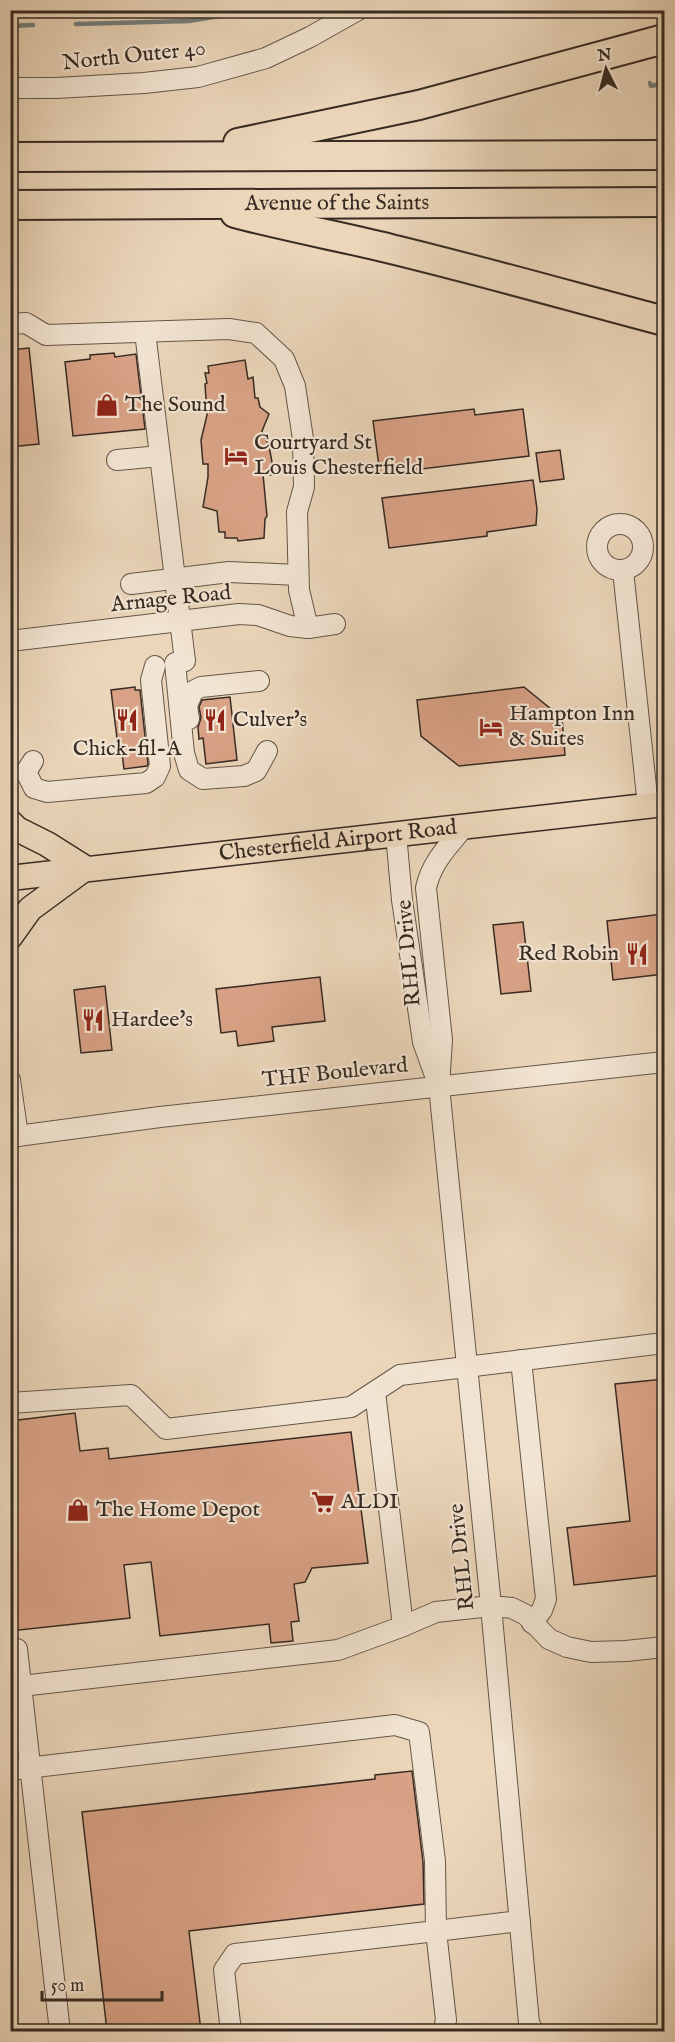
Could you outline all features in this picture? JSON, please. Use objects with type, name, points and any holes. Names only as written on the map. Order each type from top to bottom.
[{"type":"highway","points":[[174,156],[419,105],[664,39]]},
{"type":"highway","name":"Avenue of the Saints","points":[[10,157],[664,155]]},
{"type":"highway","name":"Avenue of the Saints","points":[[10,205],[664,202]]},
{"type":"highway","points":[[201,204],[281,225],[348,238],[664,321]]},
{"type":"main road","name":"Chesterfield Airport Road","points":[[10,878],[656,805]]},
{"type":"main road","points":[[10,822],[33,839],[47,844],[85,868],[30,909],[10,937]]},
{"type":"street","name":"North Outer 40","points":[[10,88],[122,85],[198,77],[266,58],[358,10]]},
{"type":"street","points":[[10,324],[26,323],[46,335],[229,329],[256,333],[284,359],[295,386],[303,439],[304,488],[297,512],[298,575],[308,628]]},
{"type":"street","points":[[145,332],[180,621],[184,753],[189,770],[203,779],[244,776],[256,771],[267,751]]},
{"type":"street","points":[[117,460],[160,456]]},
{"type":"street","points":[[623,570],[656,805]]},
{"type":"street","points":[[131,584],[229,572],[298,575]]},
{"type":"street","name":"Arnage Road","points":[[10,641],[239,614],[258,615],[290,626],[308,628],[335,624]]},
{"type":"street","points":[[33,761],[26,772],[34,788],[47,792],[146,783],[155,777],[160,766],[151,680],[155,666]]},
{"type":"street","points":[[203,779],[194,756],[188,706],[193,691],[201,687],[259,681]]},
{"type":"street","name":"RHL Drive","points":[[464,827],[435,864],[426,888],[442,1040],[439,1086],[491,1606],[529,2029]]},
{"type":"street","name":"RHL Drive","points":[[396,834],[402,900],[423,1042],[439,1086]]},
{"type":"street","name":"THF Boulevard","points":[[14,1136],[664,1062]]},
{"type":"street","points":[[10,1080],[14,1136]]},
{"type":"street","points":[[10,1403],[131,1395],[166,1429],[351,1407],[400,1375],[664,1343]]},
{"type":"street","points":[[521,1360],[546,1599],[542,1610],[532,1623]]},
{"type":"street","points":[[375,1392],[403,1626]]},
{"type":"street","points":[[21,1686],[338,1650],[436,1612],[491,1606],[512,1608],[525,1615],[549,1639],[567,1647],[591,1652],[664,1647]]},
{"type":"street","points":[[10,1650],[17,1649],[21,1686],[20,1769],[60,2031]]},
{"type":"street","points":[[20,1769],[395,1725],[419,1732],[435,1861],[436,1931],[446,2020],[443,2031]]},
{"type":"street","points":[[231,2031],[224,1970],[235,1954],[520,1921]]},
{"type":"building","points":[[29,348],[39,444],[10,447],[10,350]]},
{"type":"building","points":[[114,353],[115,357],[136,354],[145,429],[73,436],[65,362],[90,359],[90,355]]},
{"type":"building","name":"Courtyard St Louis Chesterfield","points":[[245,360],[248,379],[253,377],[255,398],[258,398],[260,407],[269,414],[262,431],[269,446],[272,462],[271,475],[263,474],[267,516],[264,538],[238,541],[237,538],[225,538],[225,532],[219,532],[217,511],[203,507],[208,464],[203,464],[201,440],[207,415],[205,373],[209,373],[208,366]]},
{"type":"building","points":[[474,409],[475,415],[523,409],[529,456],[380,474],[373,421]]},
{"type":"building","points":[[560,450],[564,479],[540,482],[536,453]]},
{"type":"building","points":[[533,480],[537,509],[536,525],[487,532],[487,536],[389,548],[382,498]]},
{"type":"building","points":[[135,687],[135,690],[140,690],[148,764],[124,769],[121,745],[118,746],[111,690]]},
{"type":"building","name":"Hampton Inn & Suites","points":[[524,687],[562,718],[565,755],[459,766],[421,736],[417,700]]},
{"type":"building","name":"Culver's","points":[[230,697],[237,760],[206,764],[203,738],[199,739],[198,727],[201,718],[199,707],[202,700]]},
{"type":"building","name":"Red Robin","points":[[662,914],[664,974],[613,980],[607,921]]},
{"type":"building","points":[[523,922],[531,991],[501,994],[493,925]]},
{"type":"building","points":[[320,977],[325,1021],[272,1027],[274,1041],[238,1046],[236,1031],[221,1033],[216,989]]},
{"type":"building","name":"Hardee's","points":[[105,986],[112,1050],[81,1053],[74,990]]},
{"type":"building","points":[[664,1379],[664,1575],[574,1585],[567,1528],[630,1521],[615,1384]]},
{"type":"building","points":[[75,1413],[80,1451],[108,1448],[109,1459],[351,1432],[368,1563],[312,1568],[305,1582],[294,1584],[299,1621],[291,1622],[293,1641],[271,1643],[269,1624],[160,1636],[151,1562],[124,1565],[130,1618],[10,1631],[10,1421]]},
{"type":"building","points":[[412,1771],[423,1862],[424,1904],[189,1931],[201,2031],[107,2031],[82,1812],[375,1779],[375,1775]]},
{"type":"waterway","points":[[76,24],[189,21],[255,10]]},
{"type":"waterway","points":[[10,26],[33,25]]},
{"type":"waterway","points":[[650,83],[651,86],[664,83]]},
{"type":"place","name":"The Sound","points":[[107,405]]},
{"type":"place","name":"Courtyard St Louis Chesterfield","points":[[236,456]]},
{"type":"place","name":"Chick-fil-A","points":[[127,720]]},
{"type":"place","name":"Culver's","points":[[215,720]]},
{"type":"place","name":"Hampton Inn & Suites","points":[[491,727]]},
{"type":"place","name":"Red Robin","points":[[637,954]]},
{"type":"place","name":"Hardee's","points":[[93,1020]]},
{"type":"place","name":"ALDI","points":[[323,1502]]},
{"type":"place","name":"The Home Depot","points":[[78,1510]]}]
